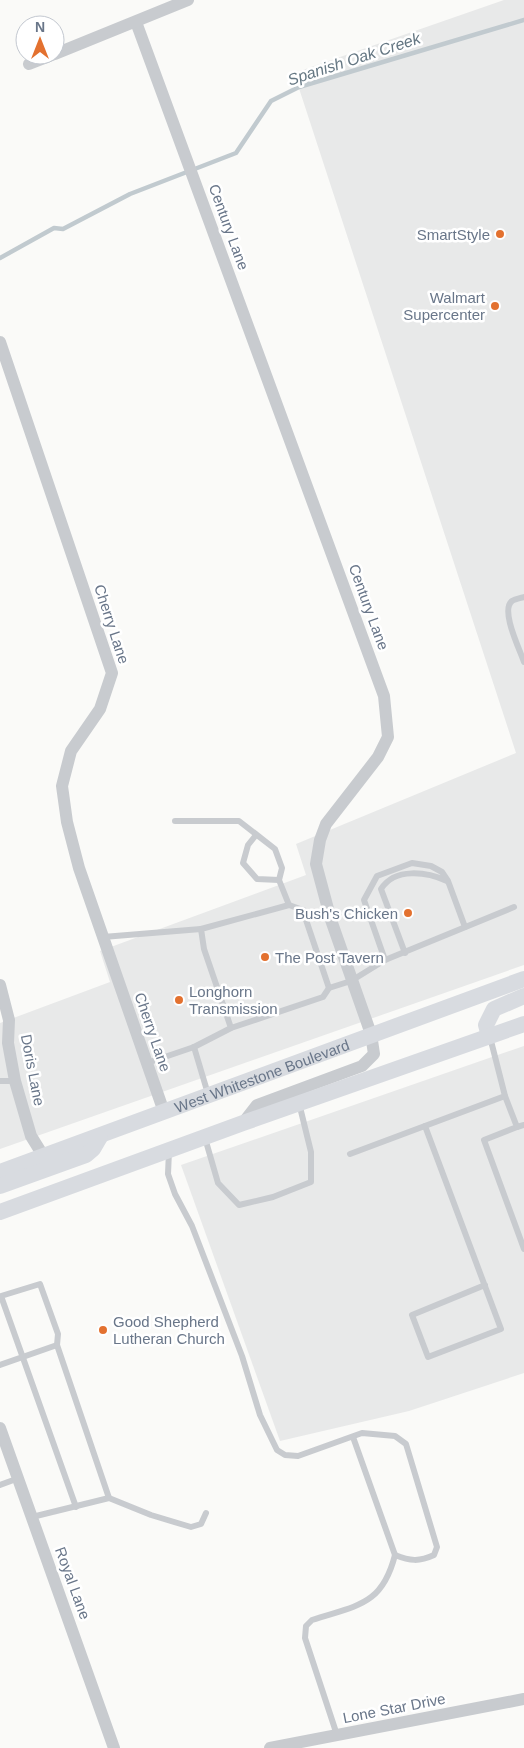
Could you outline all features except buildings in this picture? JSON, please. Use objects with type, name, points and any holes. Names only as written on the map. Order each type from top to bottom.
[{"type":"main road","name":"West Whitestone Boulevard","points":[[0,1172],[100,1137],[371,1034],[524,979]]},
{"type":"main road","points":[[490,1036],[486,1025],[494,1009],[524,996]]},
{"type":"main road","points":[[0,1212],[243,1123],[524,1024]]},
{"type":"main road","points":[[0,1186],[86,1155],[93,1149],[100,1137]]},
{"type":"street","points":[[65,50],[188,0]]},
{"type":"street","name":"Century Lane","points":[[136,22],[384,696],[388,737],[378,756],[326,824],[320,840],[316,864],[331,920],[371,1034],[374,1054],[362,1066],[257,1104],[243,1123]]},
{"type":"street","name":"Cherry Lane","points":[[0,342],[112,673],[100,709],[71,751],[62,786],[67,822],[79,868],[164,1112]]},
{"type":"street","name":"Doris Lane","points":[[0,985],[9,1020],[4,1044],[31,1136],[44,1157]]},
{"type":"street","name":"Royal Lane","points":[[0,1428],[114,1748]]},
{"type":"street","name":"Lone Star Drive","points":[[270,1748],[324,1743],[338,1736],[524,1699]]},
{"type":"lane","points":[[524,597],[513,601],[508,607],[508,615],[524,662]]},
{"type":"lane","points":[[175,821],[239,820],[275,849],[282,868],[279,880],[289,904]]},
{"type":"lane","points":[[256,835],[248,845],[243,862],[257,879],[279,880]]},
{"type":"lane","points":[[385,960],[364,900],[377,876],[412,862],[431,866],[442,872],[448,881],[465,927]]},
{"type":"lane","points":[[405,953],[381,889],[384,884],[396,878],[420,872],[448,881]]},
{"type":"lane","points":[[103,937],[201,929],[289,904],[331,920]]},
{"type":"lane","points":[[147,1062],[194,1047],[231,1028],[323,997],[329,988],[351,981],[385,960],[514,907]]},
{"type":"lane","points":[[304,911],[329,988]]},
{"type":"lane","points":[[201,929],[204,949],[231,1028]]},
{"type":"lane","points":[[490,1036],[505,1096],[517,1128]]},
{"type":"lane","points":[[194,1047],[209,1095]]},
{"type":"lane","points":[[0,1082],[15,1081]]},
{"type":"lane","points":[[350,1154],[505,1096]]},
{"type":"lane","points":[[205,1138],[218,1183],[238,1205],[274,1197],[311,1182],[311,1152],[299,1103]]},
{"type":"lane","points":[[524,1125],[484,1140],[524,1248]]},
{"type":"lane","points":[[426,1126],[485,1285],[501,1329],[428,1357],[412,1315],[485,1285]]},
{"type":"lane","points":[[169,1150],[168,1174],[175,1194],[192,1226],[242,1356],[260,1415],[277,1450],[285,1455],[298,1456],[362,1433],[395,1436],[406,1444],[437,1547],[434,1555],[424,1560],[411,1561],[395,1555]]},
{"type":"lane","points":[[76,1507],[1,1296],[40,1284],[58,1334],[57,1345],[109,1498]]},
{"type":"lane","points":[[0,1366],[57,1345]]},
{"type":"lane","points":[[338,1736],[305,1638],[306,1626],[312,1620],[372,1599],[384,1585],[395,1555],[353,1436]]},
{"type":"lane","points":[[0,1485],[19,1478]]},
{"type":"lane","points":[[32,1516],[109,1498],[151,1515],[191,1527],[201,1524],[206,1512]]},
{"type":"shaded area","points":[[504,0],[524,0],[524,965],[0,1149],[0,1023],[110,982],[100,951],[306,875],[296,844],[516,753],[294,73]]},
{"type":"shaded area","points":[[524,1046],[524,1373],[409,1411],[280,1441],[181,1165]]},
{"type":"waterway","name":"Spanish Oak Creek","points":[[0,258],[54,228],[63,229],[130,194],[236,153],[271,101],[299,87],[524,20]]},
{"type":"place","name":"SmartStyle","points":[[500,234]]},
{"type":"place","name":"Walmart Supercenter","points":[[495,306]]},
{"type":"place","name":"Bush's Chicken","points":[[408,913]]},
{"type":"place","name":"The Post Tavern","points":[[265,957]]},
{"type":"place","name":"Longhorn Transmission","points":[[179,1000]]},
{"type":"place","name":"Good Shepherd Lutheran Church","points":[[103,1330]]}]
